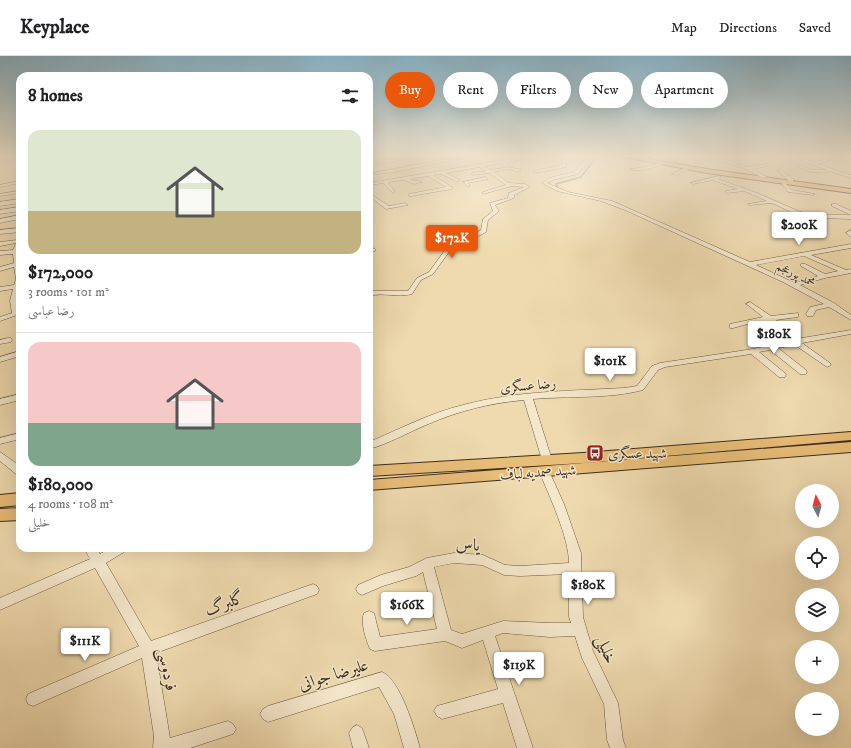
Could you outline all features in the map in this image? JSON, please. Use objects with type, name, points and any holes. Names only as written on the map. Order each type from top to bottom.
[{"type":"main road","points":[[830,187],[851,190]]},
{"type":"main road","points":[[835,187],[851,190]]},
{"type":"main road","name":"شهید صمدیه لباف","points":[[545,466],[851,436]]},
{"type":"main road","name":"شهید صمدیه لباف","points":[[373,484],[400,476],[851,447]]},
{"type":"main road","name":"شهید صمدیه لباف","points":[[373,472],[400,476]]},
{"type":"main road","points":[[0,501],[16,499]]},
{"type":"main road","points":[[0,515],[16,514]]},
{"type":"street","points":[[389,187],[393,192]]},
{"type":"street","points":[[411,196],[450,188],[449,187]]},
{"type":"street","points":[[485,193],[502,187]]},
{"type":"street","name":"محمد پورعجم","points":[[549,187],[610,202],[794,285],[832,304],[851,318]]},
{"type":"street","points":[[739,187],[809,218]]},
{"type":"street","points":[[787,187],[790,191],[813,194]]},
{"type":"street","points":[[373,293],[382,291],[402,294],[410,293],[419,279],[430,273],[447,251],[484,231],[486,219],[496,211],[492,204],[512,198],[511,194],[513,192],[523,188]]},
{"type":"street","points":[[728,192],[758,188]]},
{"type":"street","points":[[407,190],[413,190],[419,194]]},
{"type":"street","points":[[0,195],[16,193]]},
{"type":"street","points":[[373,196],[383,196]]},
{"type":"street","points":[[373,198],[388,208],[405,205]]},
{"type":"street","points":[[380,203],[390,200]]},
{"type":"street","points":[[0,204],[16,202]]},
{"type":"street","points":[[751,204],[773,202]]},
{"type":"street","points":[[834,205],[851,213]]},
{"type":"street","points":[[0,212],[16,210]]},
{"type":"street","points":[[785,224],[799,222],[809,218],[833,216],[851,217]]},
{"type":"street","points":[[0,221],[16,218]]},
{"type":"street","points":[[0,232],[16,230]]},
{"type":"street","points":[[0,244],[16,244]]},
{"type":"street","points":[[0,253],[16,245]]},
{"type":"street","points":[[750,264],[851,246]]},
{"type":"street","name":"محمد پورعجم","points":[[804,254],[843,271]]},
{"type":"street","points":[[0,269],[16,265]]},
{"type":"street","points":[[803,265],[824,276]]},
{"type":"street","points":[[794,285],[843,271],[851,271]]},
{"type":"street","points":[[0,289],[16,282]]},
{"type":"street","points":[[750,304],[827,365]]},
{"type":"street","name":"محمد پورعجم","points":[[810,314],[814,308],[832,304]]},
{"type":"street","points":[[4,320],[16,314]]},
{"type":"street","points":[[733,326],[769,318],[795,315]]},
{"type":"street","name":"رضا عسگری","points":[[373,444],[441,415],[476,404],[528,398],[624,391],[640,388],[655,368],[663,364],[753,351],[851,332]]},
{"type":"street","points":[[772,347],[803,372]]},
{"type":"street","points":[[753,351],[782,375]]},
{"type":"street","points":[[0,360],[16,354]]},
{"type":"street","name":"خلیلی","points":[[528,398],[545,466],[575,553],[576,617],[588,653],[611,703],[615,740],[618,748]]},
{"type":"street","points":[[0,402],[16,399]]},
{"type":"street","points":[[0,441],[16,437]]},
{"type":"street","points":[[0,456],[16,468]]},
{"type":"street","name":"فردوسی","points":[[92,552],[148,649],[162,736],[162,748]]},
{"type":"street","points":[[0,604],[98,561],[113,552]]},
{"type":"street","name":"یاس","points":[[362,589],[381,581],[412,572],[427,563],[454,558],[483,560],[504,570],[520,571],[575,568]]},
{"type":"street","points":[[427,563],[445,634]]},
{"type":"street","name":"گلبرگ","points":[[33,699],[148,649],[313,590]]},
{"type":"street","points":[[369,617],[375,644],[445,634],[462,641],[503,627],[550,630],[580,629]]},
{"type":"street","points":[[487,632],[525,748]]},
{"type":"street","name":"علیرضا جوانی","points":[[268,714],[382,679],[393,694],[408,733],[412,748]]},
{"type":"street","points":[[442,711],[508,694]]},
{"type":"street","points":[[162,748],[228,729]]},
{"type":"place","name":"شهید عسگری","points":[[595,453]]}]
